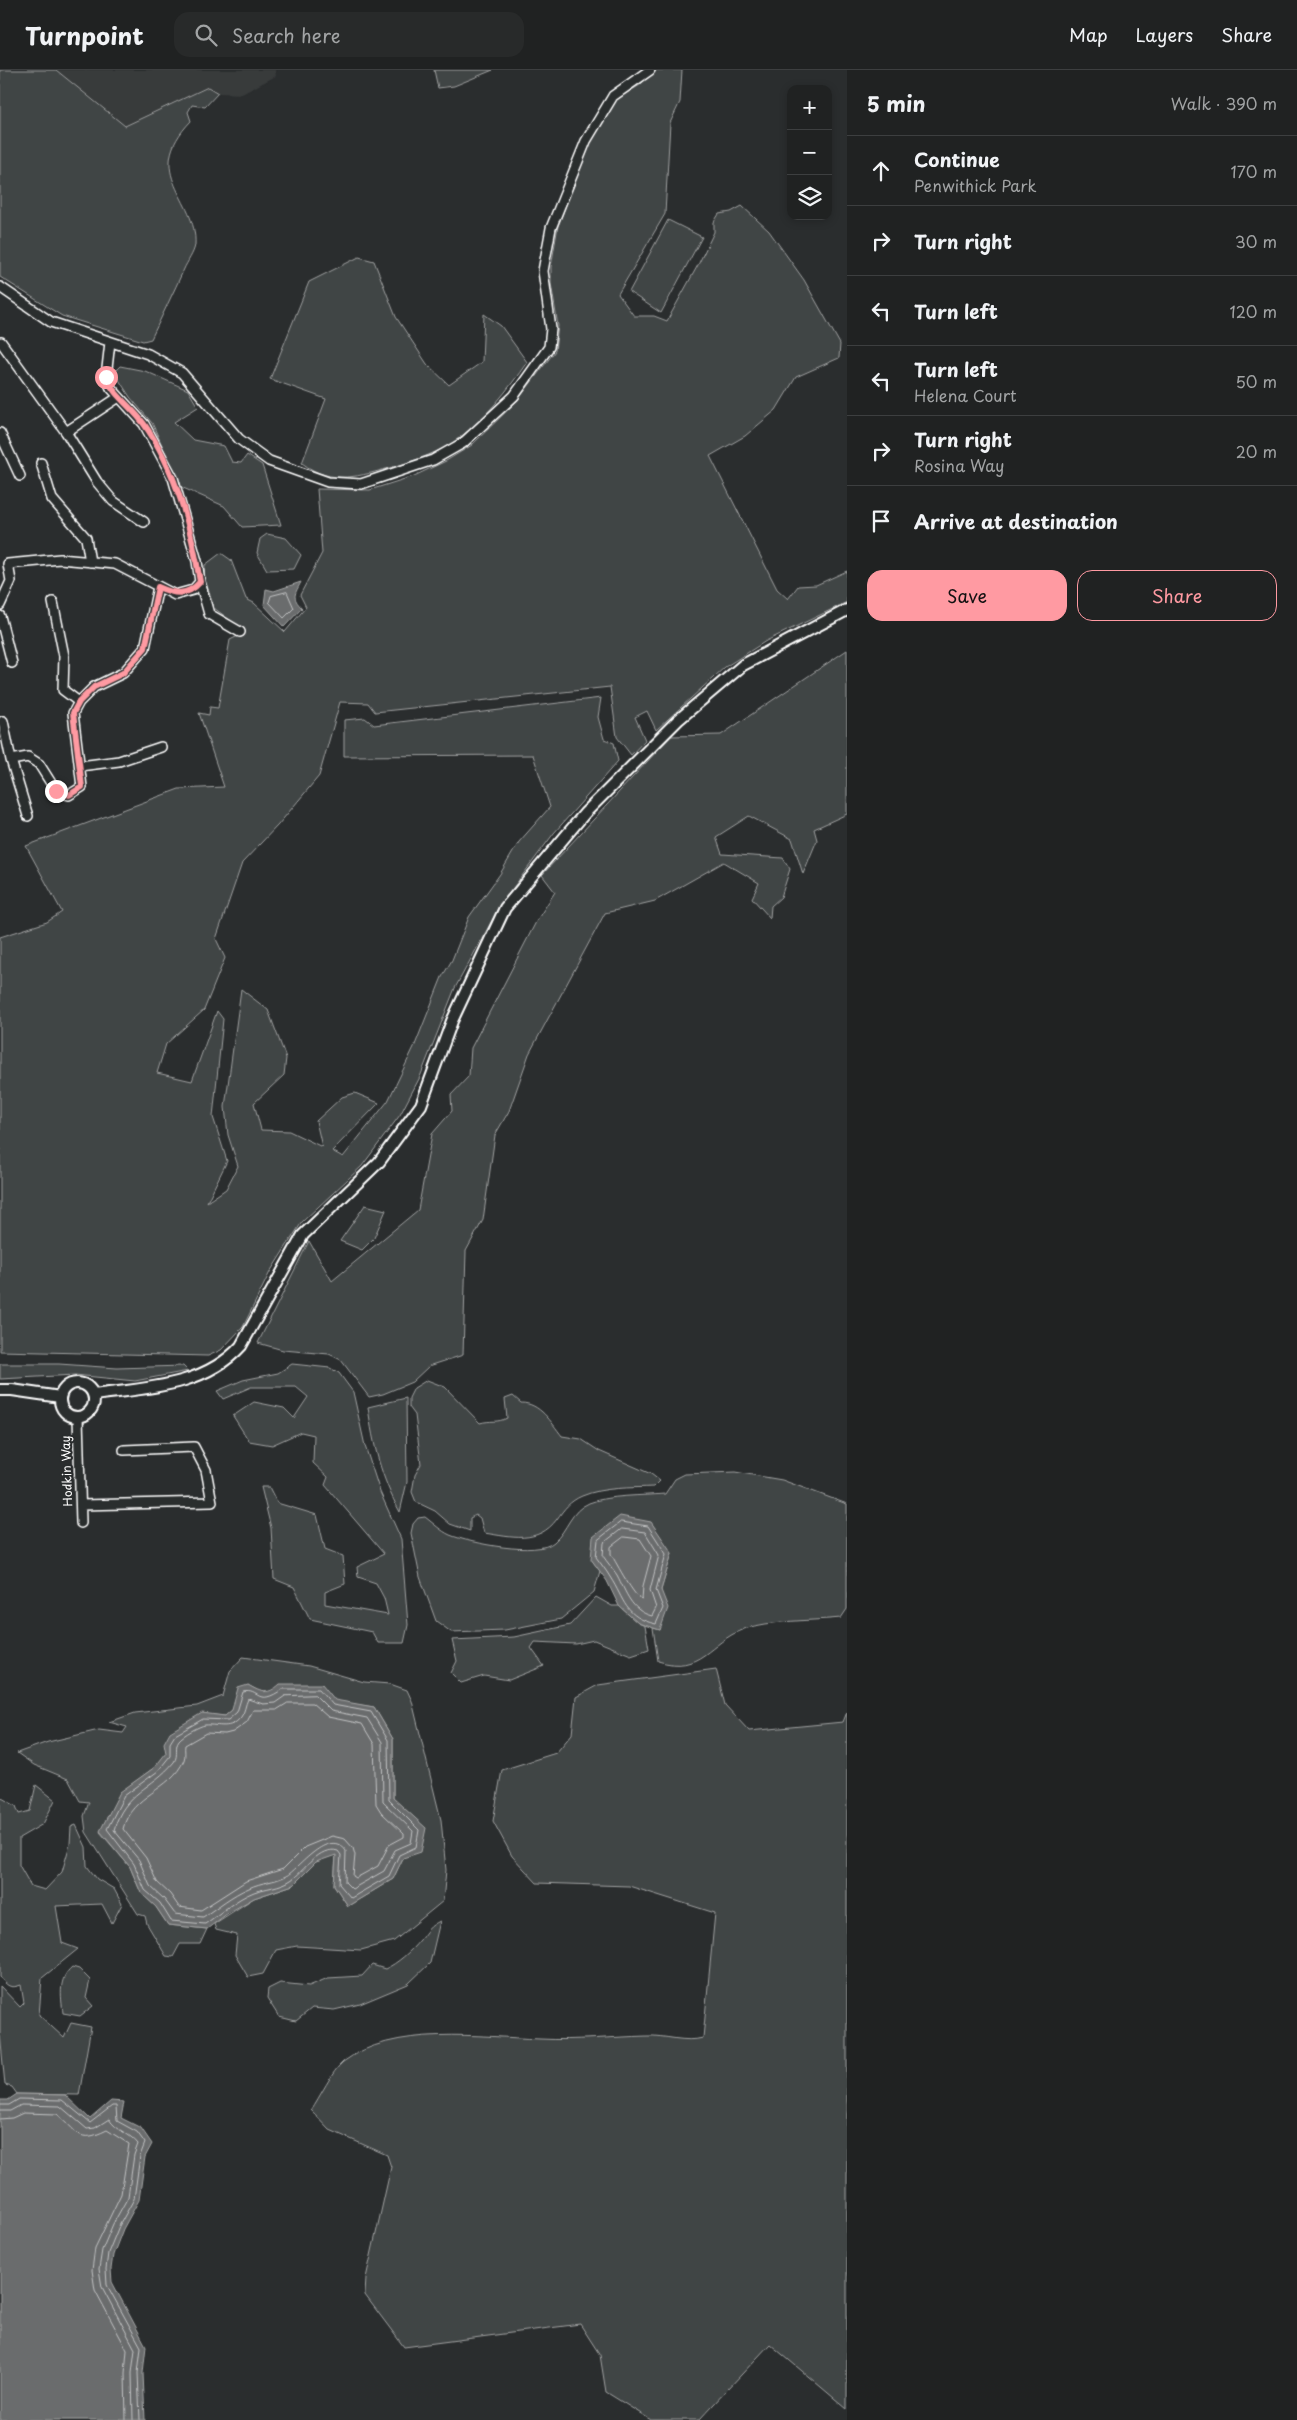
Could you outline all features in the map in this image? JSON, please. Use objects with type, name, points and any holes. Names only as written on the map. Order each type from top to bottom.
[{"type":"street","points":[[0,287],[51,322],[148,354],[182,373],[238,439],[269,461],[328,482],[362,484],[433,460],[463,443],[514,396],[549,347],[551,329],[543,271],[551,228],[586,142],[613,96],[650,70]]},
{"type":"street","points":[[1,342],[66,432],[97,482],[113,501],[144,522]]},
{"type":"street","points":[[110,342],[106,377],[111,388],[144,424],[173,478],[209,614],[240,632]]},
{"type":"street","points":[[66,432],[119,397]]},
{"type":"street","points":[[0,434],[20,476]]},
{"type":"street","points":[[41,463],[52,499],[86,538],[90,562]]},
{"type":"street","points":[[0,605],[11,581],[8,564],[60,558],[115,564],[175,594],[193,590],[200,582]]},
{"type":"street","points":[[11,760],[28,757],[39,764],[56,791],[69,795],[82,787],[73,713],[79,702],[94,687],[123,673],[145,648],[158,587]]},
{"type":"street","points":[[53,602],[64,656],[63,690],[79,702]]},
{"type":"street","points":[[94,1396],[165,1385],[203,1374],[230,1358],[240,1346],[303,1235],[379,1162],[421,1105],[452,1021],[505,908],[585,813],[678,720],[743,665],[847,610]]},
{"type":"street","points":[[0,616],[12,663]]},
{"type":"street","points":[[3,722],[11,760],[28,816]]},
{"type":"street","points":[[80,766],[119,761],[161,748]]},
{"type":"street","points":[[74,1383],[88,1387],[94,1396],[91,1410],[78,1418],[64,1411],[60,1397],[64,1388],[74,1383]]},
{"type":"street","points":[[0,1390],[60,1397]]},
{"type":"street","name":"Hodkin Way","points":[[78,1418],[81,1523]]},
{"type":"street","points":[[80,1505],[212,1502],[206,1470],[194,1446],[124,1450]]},
{"type":"shaded area","points":[[0,70],[56,70],[125,126],[208,87],[218,93],[205,107],[192,105],[188,112],[191,121],[177,140],[171,156],[171,171],[175,185],[194,228],[195,245],[151,339],[143,341],[62,316],[0,277]]},
{"type":"shaded area","points":[[56,70],[275,70],[276,76],[242,94],[218,93],[208,87],[125,126]]},
{"type":"shaded area","points":[[434,70],[493,70],[454,86],[438,88]]},
{"type":"shaded area","points":[[655,70],[682,70],[680,102],[670,123],[665,214],[618,294],[634,316],[654,316],[667,321],[698,265],[714,232],[714,222],[719,214],[731,212],[742,206],[769,231],[804,280],[840,344],[839,358],[796,377],[776,410],[745,436],[710,456],[777,589],[788,599],[798,586],[816,585],[847,571],[847,602],[766,641],[725,667],[656,730],[647,711],[635,717],[645,740],[631,755],[617,737],[610,687],[375,712],[368,703],[340,702],[319,776],[278,825],[242,863],[216,939],[225,958],[204,1010],[166,1044],[157,1073],[192,1081],[217,1011],[223,1019],[213,1117],[227,1161],[207,1202],[226,1189],[238,1166],[228,1135],[225,1107],[241,989],[268,1010],[286,1058],[284,1075],[254,1103],[261,1130],[289,1131],[322,1147],[316,1121],[342,1097],[355,1093],[379,1103],[332,1151],[343,1157],[388,1101],[415,1045],[442,977],[452,960],[469,917],[500,874],[519,842],[550,807],[533,755],[344,756],[344,720],[365,718],[374,725],[601,698],[598,717],[604,739],[614,743],[618,761],[554,833],[501,904],[455,988],[420,1077],[400,1115],[362,1166],[302,1222],[270,1272],[243,1327],[221,1350],[208,1356],[0,1351],[0,937],[47,922],[62,912],[26,846],[179,789],[224,787],[199,713],[209,715],[210,707],[218,708],[230,640],[246,632],[214,608],[204,576],[205,565],[221,553],[231,560],[246,599],[254,603],[285,632],[306,607],[300,595],[322,553],[317,489],[370,490],[414,476],[446,461],[472,445],[518,400],[555,351],[558,326],[551,283],[551,267],[558,226],[591,140],[617,99],[640,85]]},
{"type":"shaded area","points":[[668,220],[702,237],[661,313],[629,292]]},
{"type":"shaded area","points":[[359,257],[374,261],[396,317],[427,364],[449,385],[482,362],[484,314],[501,326],[527,362],[487,413],[469,430],[443,448],[427,456],[393,467],[358,476],[335,477],[324,475],[302,463],[326,399],[270,379],[309,282]]},
{"type":"shaded area","points":[[120,366],[145,371],[188,390],[198,407],[174,422],[193,440],[224,446],[232,462],[241,463],[247,455],[262,465],[281,525],[242,527],[224,506],[181,487],[152,423],[130,397],[114,372]]},
{"type":"shaded area","points":[[267,534],[286,538],[301,555],[294,569],[267,570],[257,553],[260,539]]},
{"type":"shaded area","points":[[847,650],[847,814],[814,829],[817,840],[803,874],[792,839],[749,816],[716,837],[722,854],[783,858],[790,869],[781,897],[771,906],[770,918],[752,898],[759,883],[724,862],[655,901],[605,913],[529,1054],[509,1111],[495,1135],[483,1220],[466,1251],[463,1355],[429,1366],[412,1382],[383,1394],[369,1397],[341,1360],[329,1354],[283,1350],[258,1343],[309,1241],[332,1281],[418,1210],[432,1134],[452,1111],[451,1095],[469,1076],[471,1048],[537,920],[555,892],[542,875],[671,736],[721,735]]},
{"type":"shaded area","points":[[365,1205],[386,1210],[374,1238],[362,1250],[340,1241]]},
{"type":"shaded area","points":[[0,1364],[59,1364],[117,1368],[183,1366],[188,1371],[135,1381],[75,1375],[0,1379]]},
{"type":"shaded area","points":[[292,1364],[330,1368],[339,1373],[353,1392],[365,1446],[380,1492],[401,1539],[408,1625],[404,1643],[378,1643],[372,1632],[310,1619],[294,1587],[274,1579],[271,1528],[261,1487],[269,1487],[277,1503],[317,1515],[325,1549],[343,1556],[345,1584],[325,1592],[325,1604],[388,1615],[384,1598],[376,1583],[358,1577],[357,1567],[384,1554],[325,1485],[328,1477],[313,1463],[314,1435],[301,1432],[272,1445],[249,1441],[233,1416],[254,1402],[284,1408],[294,1418],[308,1397],[296,1387],[251,1387],[223,1399],[217,1391],[243,1380],[278,1373]]},
{"type":"shaded area","points":[[427,1380],[445,1387],[480,1423],[507,1418],[505,1399],[513,1396],[521,1403],[534,1406],[539,1410],[549,1419],[562,1436],[581,1439],[599,1451],[651,1474],[660,1481],[654,1487],[608,1489],[582,1496],[574,1500],[550,1527],[533,1536],[514,1537],[484,1533],[480,1518],[476,1515],[470,1518],[470,1531],[450,1524],[435,1511],[416,1502],[412,1492],[415,1475],[421,1464],[415,1415],[409,1407],[409,1398],[414,1388]]},
{"type":"shaded area","points":[[406,1398],[407,1482],[400,1512],[393,1499],[379,1461],[368,1407]]},
{"type":"shaded area","points":[[735,1472],[782,1480],[847,1504],[847,1609],[841,1618],[779,1622],[754,1626],[732,1635],[704,1655],[685,1664],[658,1661],[653,1628],[660,1630],[661,1590],[672,1553],[591,1559],[600,1571],[594,1592],[561,1619],[505,1630],[451,1632],[436,1621],[420,1577],[411,1533],[413,1524],[418,1518],[425,1517],[447,1533],[472,1542],[503,1547],[534,1548],[546,1546],[554,1542],[577,1511],[589,1503],[616,1497],[665,1494],[675,1479],[685,1474]]},
{"type":"shaded area","points":[[596,1597],[612,1606],[619,1606],[638,1623],[645,1626],[649,1649],[631,1655],[594,1640],[576,1644],[535,1642],[531,1648],[544,1666],[509,1680],[484,1676],[461,1683],[451,1673],[457,1661],[452,1640],[514,1637],[570,1625]]},
{"type":"shaded area","points":[[243,1657],[309,1666],[364,1682],[390,1684],[407,1690],[412,1701],[441,1820],[446,1870],[443,1901],[394,1941],[361,1950],[297,1946],[276,1950],[263,1974],[248,1977],[235,1955],[237,1935],[216,1930],[214,1924],[254,1898],[293,1885],[316,1862],[336,1854],[334,1885],[348,1906],[393,1879],[403,1858],[425,1828],[393,1798],[393,1739],[374,1707],[272,1692],[262,1693],[248,1685],[232,1710],[225,1716],[202,1714],[155,1767],[120,1793],[100,1832],[130,1867],[141,1893],[156,1907],[168,1925],[207,1929],[200,1944],[180,1944],[173,1957],[166,1956],[147,1924],[145,1916],[138,1914],[86,1832],[84,1816],[89,1802],[80,1801],[68,1779],[34,1765],[17,1753],[48,1742],[99,1730],[123,1733],[127,1727],[109,1722],[135,1713],[197,1706],[223,1696],[230,1671]]},
{"type":"shaded area","points":[[716,1669],[725,1705],[749,1731],[843,1722],[847,1712],[847,2409],[770,2344],[699,2420],[651,2420],[606,2392],[600,2355],[580,2324],[404,2347],[365,2295],[366,2278],[391,2167],[387,2155],[330,2130],[311,2110],[330,2078],[343,2062],[363,2050],[387,2042],[412,2037],[465,2035],[553,2039],[647,2036],[689,2040],[703,2038],[715,1913],[629,1886],[537,1883],[512,1856],[493,1821],[502,1770],[556,1753],[572,1734],[576,1697],[598,1685]]},
{"type":"shaded area","points":[[36,1785],[55,1800],[43,1824],[19,1838],[19,1865],[31,1886],[45,1890],[62,1872],[70,1844],[71,1827],[76,1825],[86,1847],[87,1866],[97,1879],[114,1889],[122,1904],[112,1923],[102,1904],[56,1906],[62,1943],[78,1949],[42,1978],[39,2015],[64,2038],[71,2023],[91,2027],[79,2095],[17,2094],[12,2087],[5,2085],[0,2033],[0,1986],[20,2007],[24,2003],[21,1985],[9,1986],[0,1977],[0,1797],[16,1806],[19,1814],[30,1811]]},
{"type":"shaded area","points":[[440,1921],[430,1963],[408,1984],[360,2004],[334,2010],[312,2008],[296,2021],[279,2017],[267,1998],[268,1989],[280,1983],[309,1986],[328,1978],[362,1976],[372,1965],[385,1969],[404,1957],[431,1927]]},
{"type":"shaded area","points":[[72,1967],[79,1969],[90,1980],[86,1998],[93,2006],[80,2016],[63,2013],[62,1982]]},
{"type":"water","points":[[301,582],[295,598],[302,608],[284,627],[264,605],[266,589],[274,591]]},
{"type":"water","points":[[620,1516],[651,1522],[672,1553],[661,1590],[668,1608],[660,1630],[638,1623],[619,1606],[607,1581],[591,1559],[593,1537]]},
{"type":"water","points":[[280,1684],[322,1684],[335,1700],[374,1707],[393,1739],[393,1798],[426,1828],[421,1852],[403,1858],[393,1879],[348,1906],[334,1885],[336,1855],[316,1862],[293,1885],[254,1898],[228,1913],[207,1929],[168,1925],[156,1907],[141,1893],[130,1867],[100,1831],[120,1792],[155,1767],[166,1753],[164,1743],[170,1732],[202,1713],[225,1716],[232,1710],[238,1688],[248,1685],[265,1692],[272,1690]]},
{"type":"water","points":[[17,2094],[65,2095],[90,2119],[111,2101],[124,2102],[121,2118],[141,2128],[152,2144],[145,2157],[139,2200],[123,2229],[113,2255],[111,2269],[112,2282],[146,2346],[143,2373],[145,2420],[0,2420],[0,2100],[8,2100]]},
{"type":"route","points":[[56,791],[69,795],[82,787],[73,713],[79,702],[94,687],[123,673],[145,648],[158,587],[175,594],[193,590],[200,582],[173,478],[144,424],[111,388],[106,377]]}]
